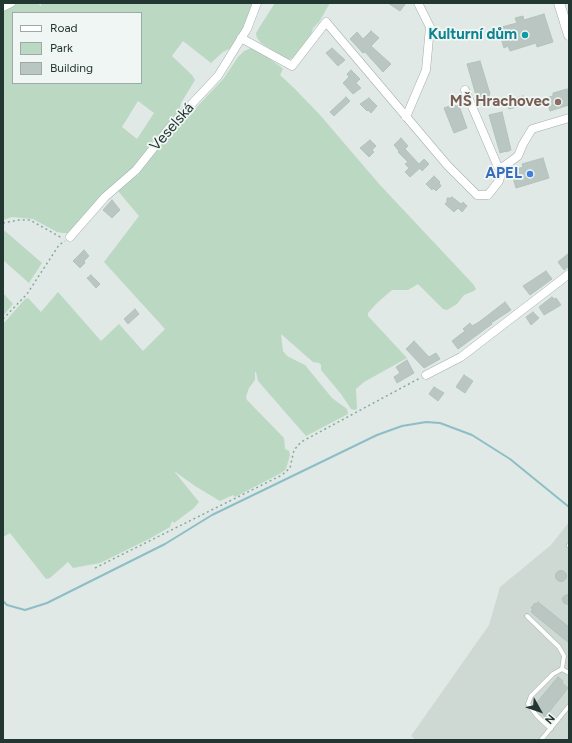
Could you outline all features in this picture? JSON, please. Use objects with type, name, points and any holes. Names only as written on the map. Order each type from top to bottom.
[{"type":"street","points":[[3,7],[11,3]]},
{"type":"street","name":"Veselská","points":[[70,237],[105,197],[136,170],[171,126],[218,76],[247,29],[257,3]]},
{"type":"street","points":[[406,117],[426,70],[430,34],[430,27],[418,3]]},
{"type":"street","points":[[559,3],[569,35]]},
{"type":"street","points":[[242,38],[292,66],[326,22],[448,166],[477,195],[488,195],[499,181],[503,167],[518,156],[532,129],[569,118]]},
{"type":"street","points":[[465,90],[498,167],[503,167]]},
{"type":"street","points":[[426,375],[461,357],[569,274]]},
{"type":"lane","points":[[528,616],[559,647],[564,656],[562,669]]},
{"type":"lane","points":[[562,669],[569,673]]},
{"type":"lane","points":[[551,729],[537,716],[528,704],[531,696],[553,674],[562,669]]},
{"type":"lane","points":[[541,740],[569,706]]},
{"type":"path","points":[[3,223],[19,220],[30,220],[66,240],[59,245],[27,294],[3,319]]},
{"type":"path","points":[[95,568],[282,475],[290,468],[294,450],[301,442],[426,375]]},
{"type":"shaded area","points":[[569,522],[569,740],[416,740],[411,736],[489,625],[500,587],[551,545]]},
{"type":"green space","points":[[3,3],[37,3],[41,6],[41,3],[255,3],[248,21],[233,47],[223,52],[211,63],[183,41],[172,56],[192,75],[195,80],[181,103],[178,115],[153,140],[141,160],[70,233],[57,232],[33,219],[12,217],[3,220]],"holes":[[[138,101],[154,113],[137,139],[122,127]]]},
{"type":"green space","points":[[275,3],[330,3],[319,22],[313,28],[311,35],[294,57],[290,59],[287,59],[261,43],[257,38],[256,33]]},
{"type":"green space","points":[[251,48],[256,49],[283,69],[280,75],[320,115],[380,185],[476,289],[464,295],[457,304],[447,310],[443,309],[418,284],[408,290],[392,290],[377,303],[368,313],[368,316],[407,358],[364,382],[356,389],[357,409],[354,410],[351,409],[341,394],[321,370],[321,365],[313,362],[281,334],[283,351],[287,356],[305,365],[332,398],[347,409],[348,414],[306,436],[258,381],[255,372],[255,380],[249,388],[246,397],[247,400],[284,438],[285,449],[289,451],[290,455],[286,469],[235,497],[233,495],[220,501],[174,471],[199,502],[194,508],[174,523],[172,521],[170,527],[100,563],[73,568],[68,562],[50,578],[46,579],[10,533],[3,537],[3,324],[25,299],[28,298],[41,312],[58,292],[101,341],[119,324],[143,351],[165,329],[104,262],[139,216],[118,191],[137,175],[138,176],[140,171],[175,128],[224,78],[238,57],[244,51]]},
{"type":"green space","points":[[3,231],[5,231],[42,263],[29,283],[3,260]]},
{"type":"green space","points":[[3,293],[13,304],[3,316]]},
{"type":"building","points":[[388,3],[406,3],[400,11]]},
{"type":"building","name":"Kulturní dům","points":[[544,14],[553,42],[537,47],[536,43],[510,51],[508,46],[504,48],[498,28],[517,23],[515,18],[523,16],[524,20]]},
{"type":"building","points":[[371,31],[379,38],[371,46],[391,64],[383,72],[365,52],[363,53],[350,39],[357,32],[363,39]]},
{"type":"building","points":[[332,48],[345,60],[338,66],[326,53]]},
{"type":"building","points":[[480,61],[490,98],[478,102],[467,64]]},
{"type":"building","points":[[351,70],[360,79],[356,83],[361,88],[353,94],[343,83],[349,77],[347,74]]},
{"type":"building","name":"MŠ Hrachovec","points":[[567,89],[569,105],[550,111],[546,98],[553,96],[553,93]]},
{"type":"building","points":[[523,96],[525,105],[509,109],[506,101]]},
{"type":"building","points":[[346,97],[350,101],[334,116],[330,112]]},
{"type":"building","points":[[369,98],[377,106],[371,113],[360,104]]},
{"type":"building","points":[[458,103],[467,128],[454,133],[444,108]]},
{"type":"building","points":[[502,112],[511,150],[500,153],[489,115]]},
{"type":"building","points":[[401,138],[408,146],[405,149],[419,164],[424,159],[429,164],[422,171],[420,168],[410,177],[405,172],[409,168],[405,164],[408,162],[398,152],[399,151],[394,145]]},
{"type":"building","points":[[370,140],[376,146],[372,150],[374,152],[369,157],[360,148]]},
{"type":"building","name":"APEL","points":[[543,158],[549,178],[516,188],[511,171],[523,167],[522,164]]},
{"type":"building","points":[[434,176],[440,182],[439,183],[441,186],[436,191],[433,188],[432,190],[426,184]]},
{"type":"building","points":[[452,197],[461,204],[463,202],[467,206],[462,212],[458,208],[454,212],[445,204],[447,202],[447,198]]},
{"type":"building","points":[[112,200],[120,210],[112,218],[103,210]]},
{"type":"building","points":[[84,250],[89,256],[80,268],[73,261]]},
{"type":"building","points":[[569,253],[569,266],[564,270],[558,262]]},
{"type":"building","points":[[546,271],[552,279],[530,295],[523,286]]},
{"type":"building","points":[[91,275],[100,284],[96,288],[87,278]]},
{"type":"building","points":[[552,297],[554,299],[556,298],[561,305],[544,315],[539,307]]},
{"type":"building","points":[[505,302],[511,310],[491,323],[492,324],[458,349],[452,341],[465,331],[463,329],[470,323],[472,326],[479,322]]},
{"type":"building","points":[[135,309],[139,314],[128,324],[124,319]]},
{"type":"building","points":[[533,312],[539,318],[531,325],[526,317]]},
{"type":"building","points":[[414,341],[429,357],[436,353],[440,359],[424,368],[406,349]]},
{"type":"building","points":[[407,360],[414,373],[397,383],[394,377],[400,373],[396,367]]},
{"type":"building","points":[[464,375],[473,381],[465,393],[456,387]]},
{"type":"building","points":[[434,387],[444,393],[438,401],[429,394]]},
{"type":"building","points":[[561,570],[565,572],[567,576],[565,580],[561,582],[557,580],[555,576],[557,572]]},
{"type":"building","points":[[569,594],[569,605],[564,603],[562,599],[564,596]]},
{"type":"building","points":[[538,602],[569,627],[569,643],[531,612],[533,609],[531,608]]},
{"type":"building","points":[[558,677],[568,688],[545,717],[534,706]]},
{"type":"waterway","points":[[3,601],[7,605],[25,610],[47,603],[165,544],[212,515],[377,435],[402,426],[426,422],[440,423],[472,435],[510,459],[569,507]]},
{"type":"place","name":"Kulturní dům","points":[[525,35]]},
{"type":"place","name":"MŠ Hrachovec","points":[[558,102]]},
{"type":"place","name":"APEL","points":[[530,174]]}]
